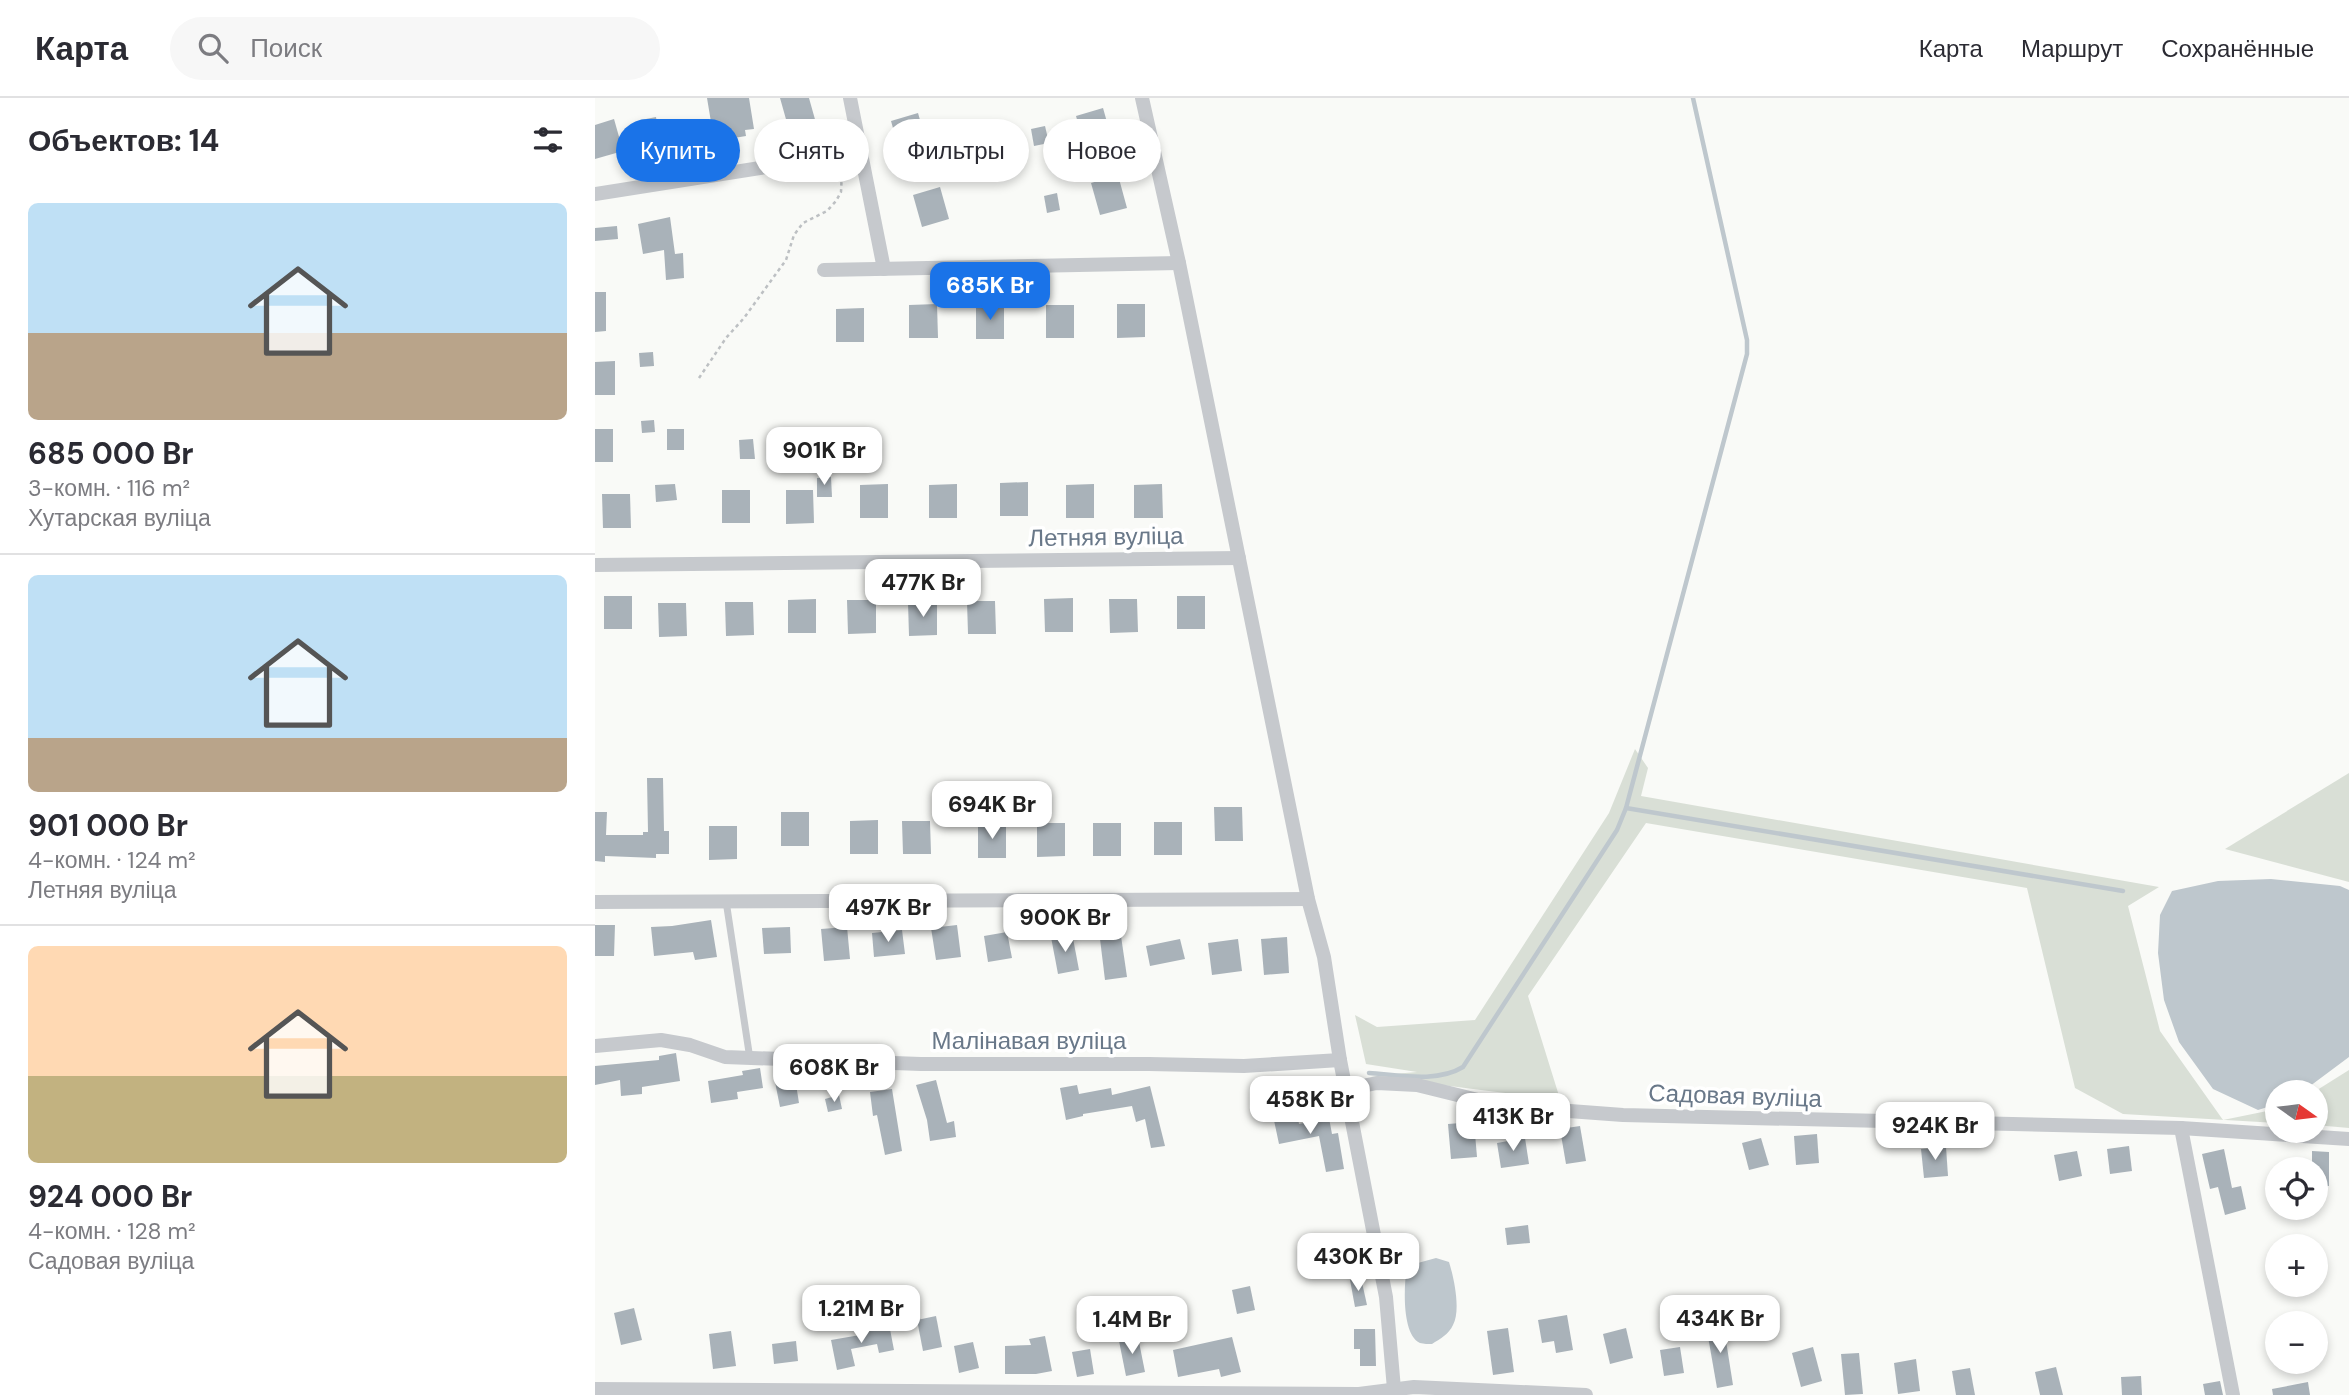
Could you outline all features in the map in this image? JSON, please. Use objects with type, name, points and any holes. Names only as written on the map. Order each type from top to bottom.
[{"type":"street","points":[[850,98],[854,119]]},
{"type":"street","points":[[1142,98],[1179,263],[1308,899],[1324,957],[1340,1060],[1386,1297],[1394,1388]]},
{"type":"street","points":[[595,194],[754,169]]},
{"type":"street","points":[[867,182],[884,269]]},
{"type":"street","points":[[824,270],[1179,263]]},
{"type":"street","name":"Летняя вуліца","points":[[595,565],[1239,558]]},
{"type":"street","points":[[595,902],[1308,899]]},
{"type":"street","name":"Малінавая вуліца","points":[[595,1046],[661,1040],[690,1045],[725,1057],[921,1064],[1244,1066],[1340,1060]]},
{"type":"street","name":"Садовая вуліца","points":[[1347,1089],[1377,1083],[1417,1085],[1502,1105],[1623,1115],[2181,1128],[2349,1139]]},
{"type":"street","points":[[2181,1128],[2234,1395]]},
{"type":"street","points":[[595,1389],[1359,1394],[1414,1387],[1586,1395]]},
{"type":"lane","points":[[726,901],[750,1059]]},
{"type":"path","points":[[699,378],[786,260],[794,235],[803,223],[827,211],[836,201],[841,192],[841,182]]},
{"type":"shaded area","points":[[1635,749],[1648,768],[1641,796],[2159,887],[2128,906],[2160,1031],[2223,1120],[2123,1114],[2075,1088],[2027,888],[1646,823],[1528,996],[1560,1099],[1370,1076],[1417,1072],[1366,1064],[1355,1015],[1377,1027],[1475,1020],[1609,813]]},
{"type":"shaded area","points":[[2349,773],[2349,882],[2225,849]]},
{"type":"shaded area","points":[[2271,879],[2340,886],[2349,890],[2349,1057],[2318,1080],[2265,1080],[2265,1108],[2258,1110],[2213,1089],[2179,1042],[2164,1000],[2158,953],[2160,915],[2172,891],[2218,881]]},
{"type":"shaded area","points":[[2349,1070],[2349,1128],[2328,1126],[2328,1083]]},
{"type":"shaded area","points":[[2265,1111],[2265,1122],[2224,1120]]},
{"type":"shaded area","points":[[1436,1258],[1449,1262],[1456,1294],[1455,1319],[1444,1336],[1432,1344],[1423,1344],[1414,1338],[1407,1319],[1407,1266]]},
{"type":"building","points":[[707,98],[749,98],[754,129],[745,130],[746,136],[740,137],[740,119],[710,119]]},
{"type":"building","points":[[780,98],[809,98],[815,119],[786,119]]},
{"type":"building","points":[[1103,108],[1106,119],[1077,119],[1076,116]]},
{"type":"building","points":[[918,113],[920,119],[898,119]]},
{"type":"building","points":[[614,119],[616,153],[595,159],[595,125]]},
{"type":"building","points":[[1043,126],[1043,144],[1034,146],[1031,129]]},
{"type":"building","points":[[1120,182],[1127,208],[1100,215],[1091,183]]},
{"type":"building","points":[[940,187],[949,219],[922,227],[913,195]]},
{"type":"building","points":[[1057,193],[1060,210],[1047,213],[1044,196]]},
{"type":"building","points":[[670,217],[675,254],[683,253],[684,278],[666,280],[664,250],[643,254],[638,224]]},
{"type":"building","points":[[617,226],[618,239],[595,241],[595,228]]},
{"type":"building","points":[[595,292],[606,292],[606,331],[595,332]]},
{"type":"building","points":[[937,304],[938,338],[909,338],[909,305]]},
{"type":"building","points":[[1117,304],[1145,304],[1145,337],[1117,338]]},
{"type":"building","points":[[1004,305],[1004,339],[976,339],[976,306]]},
{"type":"building","points":[[1046,305],[1074,305],[1074,338],[1046,338]]},
{"type":"building","points":[[864,308],[864,342],[836,342],[836,309]]},
{"type":"building","points":[[653,352],[654,366],[640,367],[639,353]]},
{"type":"building","points":[[615,361],[615,395],[595,395],[595,362]]},
{"type":"building","points":[[654,420],[655,432],[642,433],[641,421]]},
{"type":"building","points":[[595,429],[613,429],[613,462],[595,462]]},
{"type":"building","points":[[667,429],[684,429],[684,450],[667,450]]},
{"type":"building","points":[[753,439],[755,459],[740,459],[739,440]]},
{"type":"building","points":[[831,477],[832,497],[817,497],[817,478]]},
{"type":"building","points":[[1028,482],[1028,516],[1000,516],[1000,483]]},
{"type":"building","points":[[675,484],[677,500],[656,502],[655,485]]},
{"type":"building","points":[[888,484],[888,518],[860,518],[860,485]]},
{"type":"building","points":[[957,484],[957,518],[929,518],[929,485]]},
{"type":"building","points":[[1094,484],[1094,518],[1066,518],[1066,485]]},
{"type":"building","points":[[1162,484],[1163,518],[1134,518],[1134,485]]},
{"type":"building","points":[[722,490],[750,490],[750,523],[722,523]]},
{"type":"building","points":[[786,490],[813,490],[814,523],[786,524]]},
{"type":"building","points":[[602,494],[630,494],[631,528],[603,528]]},
{"type":"building","points":[[604,596],[632,596],[632,629],[604,629]]},
{"type":"building","points":[[1177,596],[1205,596],[1205,629],[1177,629]]},
{"type":"building","points":[[1073,598],[1073,632],[1045,632],[1044,599]]},
{"type":"building","points":[[816,599],[816,633],[788,633],[788,600]]},
{"type":"building","points":[[1109,599],[1137,599],[1138,632],[1110,633]]},
{"type":"building","points":[[847,600],[876,600],[876,633],[848,634]]},
{"type":"building","points":[[967,601],[995,601],[996,634],[968,634]]},
{"type":"building","points":[[725,602],[753,602],[754,635],[726,636]]},
{"type":"building","points":[[908,602],[937,602],[937,635],[909,636]]},
{"type":"building","points":[[658,603],[686,603],[687,636],[659,637]]},
{"type":"building","points":[[647,778],[663,778],[664,831],[669,831],[669,854],[656,854],[656,858],[605,856],[605,862],[595,861],[595,812],[607,812],[606,835],[643,835],[643,832],[648,832]]},
{"type":"building","points":[[1214,807],[1242,807],[1243,841],[1215,841]]},
{"type":"building","points":[[781,812],[809,812],[809,846],[781,846]]},
{"type":"building","points":[[878,820],[878,854],[850,854],[850,821]]},
{"type":"building","points":[[902,821],[930,821],[931,854],[903,854]]},
{"type":"building","points":[[1154,822],[1182,822],[1182,855],[1154,855]]},
{"type":"building","points":[[1037,823],[1065,823],[1065,856],[1037,857]]},
{"type":"building","points":[[1093,823],[1121,823],[1121,856],[1093,856]]},
{"type":"building","points":[[1006,824],[1006,858],[978,858],[978,825]]},
{"type":"building","points":[[709,826],[737,826],[737,859],[709,860]]},
{"type":"building","points":[[711,920],[717,957],[695,960],[693,952],[654,956],[651,927]]},
{"type":"building","points":[[595,925],[615,925],[614,956],[595,956]]},
{"type":"building","points":[[957,925],[961,957],[936,960],[931,928]]},
{"type":"building","points":[[790,927],[791,953],[764,954],[762,928]]},
{"type":"building","points":[[847,927],[850,959],[824,961],[821,929]]},
{"type":"building","points":[[902,930],[905,954],[874,957],[872,933]]},
{"type":"building","points":[[1007,932],[1012,958],[988,962],[984,936]]},
{"type":"building","points":[[1072,933],[1079,970],[1058,974],[1051,937]]},
{"type":"building","points":[[1121,936],[1127,977],[1105,980],[1100,939]]},
{"type":"building","points":[[1287,937],[1289,973],[1264,975],[1261,939]]},
{"type":"building","points":[[1180,939],[1185,959],[1150,966],[1146,946]]},
{"type":"building","points":[[1238,939],[1242,971],[1212,975],[1208,943]]},
{"type":"building","points":[[676,1053],[680,1081],[642,1087],[642,1094],[621,1096],[620,1080],[595,1085],[595,1066],[659,1060],[659,1056]]},
{"type":"building","points":[[760,1068],[763,1088],[737,1092],[738,1099],[711,1103],[708,1081],[743,1075],[742,1071]]},
{"type":"building","points":[[795,1078],[799,1103],[780,1107],[775,1082]]},
{"type":"building","points":[[936,1080],[947,1123],[954,1121],[956,1137],[930,1141],[927,1120],[916,1085]]},
{"type":"building","points":[[1077,1085],[1079,1094],[1111,1088],[1112,1095],[1150,1086],[1165,1146],[1151,1148],[1145,1119],[1136,1122],[1132,1106],[1083,1114],[1066,1120],[1060,1088]]},
{"type":"building","points":[[892,1089],[902,1151],[885,1155],[877,1115],[873,1116],[870,1092]]},
{"type":"building","points":[[839,1095],[842,1109],[828,1112],[825,1099]]},
{"type":"building","points":[[1296,1107],[1299,1124],[1329,1118],[1332,1134],[1338,1133],[1344,1169],[1326,1172],[1319,1136],[1279,1144],[1272,1111]]},
{"type":"building","points":[[1474,1122],[1477,1157],[1451,1159],[1448,1124]]},
{"type":"building","points":[[1580,1126],[1586,1161],[1566,1164],[1560,1129]]},
{"type":"building","points":[[1817,1134],[1819,1163],[1796,1165],[1794,1136]]},
{"type":"building","points":[[1525,1138],[1529,1164],[1501,1168],[1497,1143]]},
{"type":"building","points":[[1761,1138],[1769,1165],[1749,1170],[1742,1143]]},
{"type":"building","points":[[2129,1146],[2132,1171],[2110,1174],[2107,1149]]},
{"type":"building","points":[[1946,1147],[1948,1176],[1924,1178],[1921,1149]]},
{"type":"building","points":[[2224,1149],[2232,1188],[2241,1186],[2246,1209],[2225,1215],[2218,1187],[2210,1189],[2202,1154]]},
{"type":"building","points":[[2077,1151],[2082,1176],[2059,1181],[2054,1155]]},
{"type":"building","points":[[2312,1151],[2329,1152],[2329,1186],[2328,1157],[2312,1157]]},
{"type":"building","points":[[1528,1225],[1530,1243],[1507,1245],[1505,1228]]},
{"type":"building","points":[[1361,1278],[1367,1305],[1355,1307],[1350,1280]]},
{"type":"building","points":[[1250,1286],[1255,1310],[1237,1314],[1232,1290]]},
{"type":"building","points":[[634,1308],[642,1340],[621,1345],[614,1313]]},
{"type":"building","points":[[1567,1315],[1573,1350],[1556,1353],[1554,1341],[1542,1343],[1538,1320]]},
{"type":"building","points":[[936,1316],[942,1347],[923,1351],[917,1320]]},
{"type":"building","points":[[1723,1322],[1733,1385],[1717,1388],[1706,1325]]},
{"type":"building","points":[[889,1324],[894,1350],[879,1353],[877,1344],[851,1349],[855,1366],[837,1370],[831,1340],[866,1334],[865,1329]]},
{"type":"building","points":[[1508,1328],[1514,1372],[1493,1375],[1487,1331]]},
{"type":"building","points":[[1626,1328],[1633,1358],[1610,1364],[1603,1334]]},
{"type":"building","points":[[1354,1329],[1375,1329],[1376,1366],[1360,1366],[1360,1349],[1354,1349]]},
{"type":"building","points":[[731,1331],[736,1366],[713,1369],[709,1334]]},
{"type":"building","points":[[1045,1336],[1052,1371],[1005,1374],[1005,1346],[1031,1345],[1029,1339]]},
{"type":"building","points":[[1138,1337],[1145,1372],[1126,1376],[1119,1341]]},
{"type":"building","points":[[1232,1337],[1241,1372],[1221,1377],[1219,1369],[1178,1377],[1173,1350]]},
{"type":"building","points":[[796,1341],[798,1361],[774,1364],[772,1344]]},
{"type":"building","points":[[973,1342],[979,1368],[959,1373],[954,1346]]},
{"type":"building","points":[[1680,1347],[1684,1373],[1664,1376],[1660,1350]]},
{"type":"building","points":[[1813,1347],[1822,1381],[1801,1387],[1792,1353]]},
{"type":"building","points":[[1090,1349],[1094,1374],[1077,1377],[1072,1352]]},
{"type":"building","points":[[1859,1353],[1863,1394],[1845,1395],[1841,1354]]},
{"type":"building","points":[[1916,1359],[1920,1391],[1898,1394],[1894,1363]]},
{"type":"building","points":[[2056,1367],[2063,1395],[2040,1395],[2035,1372]]},
{"type":"building","points":[[1970,1368],[1975,1395],[1956,1395],[1952,1371]]},
{"type":"building","points":[[2141,1376],[2142,1395],[2122,1395],[2121,1377]]},
{"type":"building","points":[[2220,1381],[2223,1395],[2205,1395],[2203,1384]]},
{"type":"building","points":[[2308,1382],[2310,1395],[2273,1395],[2272,1389]]},
{"type":"waterway","points":[[1369,1073],[1430,1076],[1442,1075],[1463,1067],[1617,830],[1626,808],[1747,354],[1747,340],[1693,98]]},
{"type":"waterway","points":[[1626,808],[2123,891]]}]
